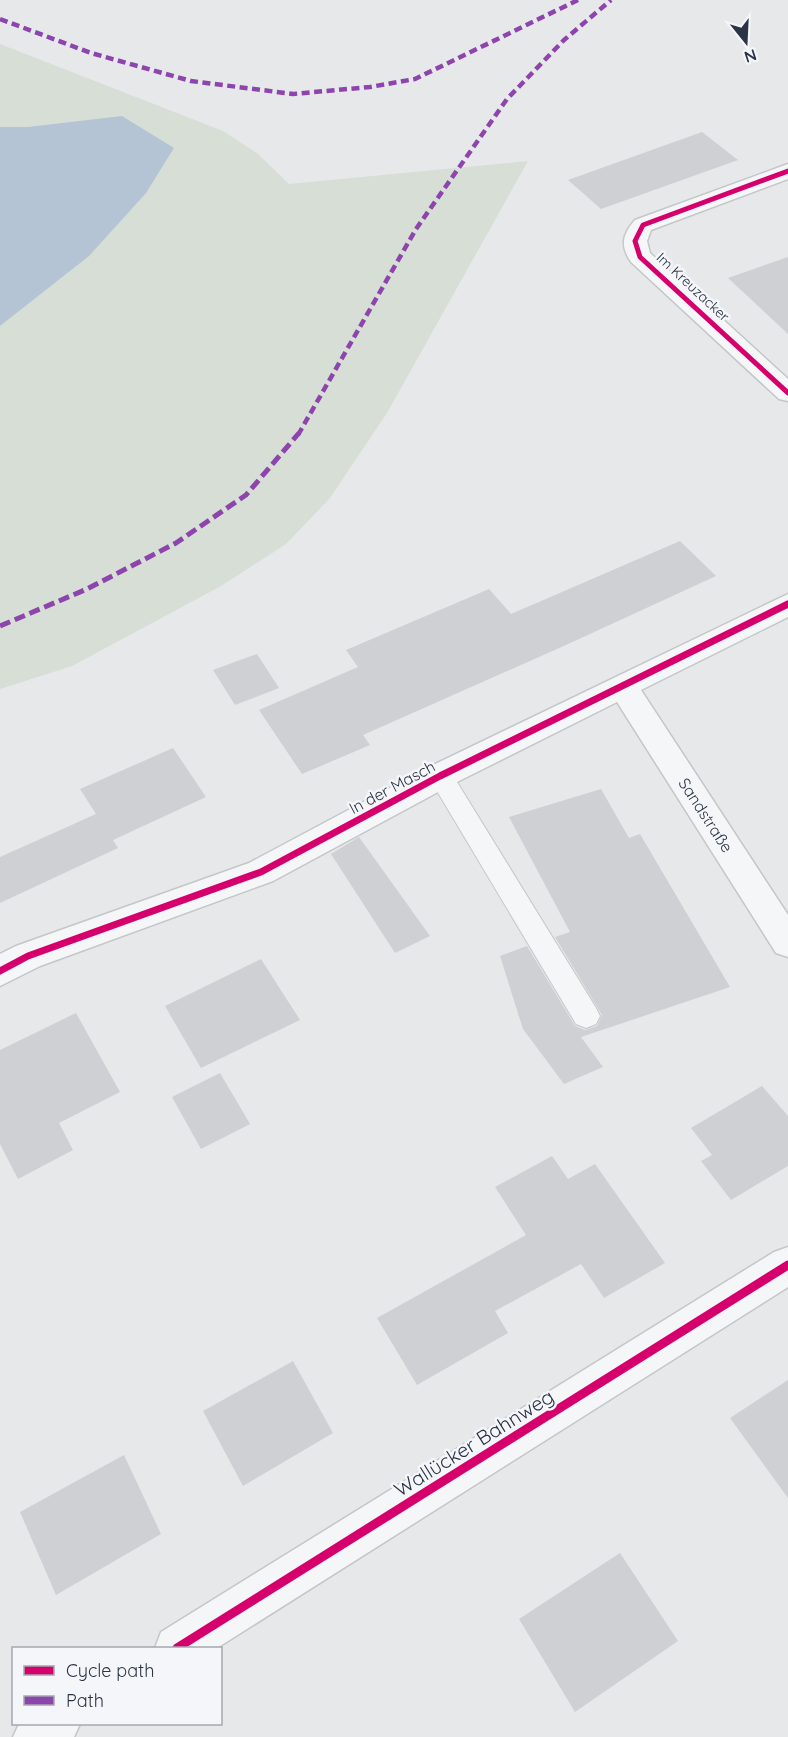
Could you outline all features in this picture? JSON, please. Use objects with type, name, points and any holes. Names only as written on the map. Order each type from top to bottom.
[{"type":"street","name":"Im Kreuzacker","points":[[788,171],[643,225],[634,237],[635,249],[640,257],[788,393]]},
{"type":"street","name":"In der Masch","points":[[0,971],[28,956],[261,872],[440,776],[788,604]]},
{"type":"street","name":"Sandstraße","points":[[623,687],[788,943]]},
{"type":"street","name":"Wallücker Bahnweg","points":[[179,1647],[788,1265]]},
{"type":"street","points":[[36,1737],[55,1725]]},
{"type":"lane","points":[[440,776],[586,1016]]},
{"type":"shaded area","points":[[0,44],[223,131],[258,154],[289,184],[528,161],[387,413],[330,498],[286,544],[221,586],[72,666],[0,689],[0,326],[89,255],[28,127],[0,127]]},
{"type":"water","points":[[122,116],[174,148],[146,193],[89,256],[0,326],[0,127],[28,127]]},
{"type":"building","points":[[702,132],[738,160],[601,209],[568,180]]},
{"type":"building","points":[[788,257],[788,334],[728,278]]},
{"type":"building","points":[[680,541],[716,576],[363,735],[370,745],[302,774],[259,710],[358,667],[346,650],[489,589],[511,614]]},
{"type":"building","points":[[257,654],[279,688],[235,705],[213,670]]},
{"type":"building","points":[[173,748],[206,797],[113,840],[118,848],[0,903],[0,857],[96,814],[80,789]]},
{"type":"building","points":[[601,789],[629,838],[640,834],[730,987],[581,1037],[603,1067],[564,1084],[523,1029],[500,956],[527,946],[575,1026],[585,1030],[597,1026],[602,1015],[555,937],[570,932],[509,817]]},
{"type":"building","points":[[359,837],[430,936],[395,953],[331,854]]},
{"type":"building","points":[[261,959],[300,1020],[201,1068],[165,1006]]},
{"type":"building","points":[[76,1013],[120,1092],[59,1123],[73,1150],[18,1179],[0,1144],[0,1050]]},
{"type":"building","points":[[220,1073],[250,1124],[201,1149],[172,1097]]},
{"type":"building","points":[[762,1086],[788,1116],[788,1166],[731,1200],[701,1161],[712,1155],[691,1128]]},
{"type":"building","points":[[552,1156],[568,1179],[595,1164],[665,1263],[604,1298],[581,1264],[495,1311],[508,1333],[417,1385],[377,1318],[526,1235],[495,1187]]},
{"type":"building","points":[[293,1361],[333,1433],[243,1486],[203,1411]]},
{"type":"building","points":[[788,1380],[788,1498],[730,1418]]},
{"type":"building","points":[[124,1455],[161,1534],[56,1595],[20,1512]]},
{"type":"building","points":[[620,1553],[678,1641],[575,1712],[519,1619]]},
{"type":"marked path","points":[[0,19],[91,53],[191,81],[293,94],[370,87],[415,79],[578,0]]},
{"type":"marked path","points":[[0,626],[87,589],[176,543],[246,495],[298,434],[416,229],[507,99],[564,40],[611,0]]},
{"type":"cycle path","points":[[788,171],[643,225],[635,241],[640,257],[788,393]]},
{"type":"cycle path","points":[[0,971],[28,956],[261,872],[440,776],[788,604]]},
{"type":"cycle path","points":[[179,1647],[788,1265]]}]
